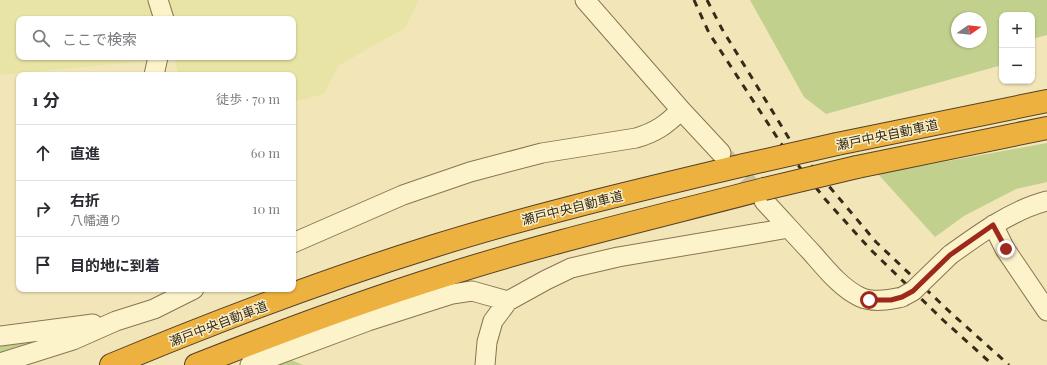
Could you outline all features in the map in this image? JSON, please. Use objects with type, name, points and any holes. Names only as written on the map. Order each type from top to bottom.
[{"type":"highway","name":"瀬戸中央自動車道","points":[[111,365],[204,326],[434,246],[538,215],[744,164],[1047,101]]},
{"type":"highway","name":"瀬戸中央自動車道","points":[[196,365],[341,311],[443,276],[544,246],[764,195],[857,167],[1047,128]]},
{"type":"street","points":[[158,0],[163,16]]},
{"type":"street","points":[[585,0],[681,110],[721,153]]},
{"type":"street","points":[[155,72],[157,60]]},
{"type":"street","points":[[296,242],[403,195],[470,172],[542,153],[636,138],[648,134],[668,123],[681,110]]},
{"type":"street","points":[[764,195],[789,228],[847,289],[860,297],[869,300],[881,301],[902,297],[913,291],[950,255],[993,225],[1028,207],[1047,201]]},
{"type":"street","points":[[993,225],[1006,249],[1047,311]]},
{"type":"street","points":[[485,365],[487,342],[492,321],[508,301],[571,268],[618,257],[789,228]]},
{"type":"street","points":[[250,365],[368,321],[452,294],[472,291],[508,301]]},
{"type":"street","points":[[0,364],[73,340],[116,321],[154,309],[188,292]]},
{"type":"street","points":[[0,336],[116,321]]},
{"type":"shaded area","points":[[0,0],[149,0],[153,16],[16,16],[16,60],[147,61],[32,72],[16,72],[16,73],[0,75]]},
{"type":"shaded area","points":[[164,0],[419,0],[405,28],[338,66],[324,94],[296,101],[296,72],[178,72],[175,60],[296,60],[296,16],[168,16]]},
{"type":"green space","points":[[750,0],[1047,0],[1047,35],[1035,38],[1035,12],[999,12],[999,66],[826,114],[804,97]]},
{"type":"green space","points":[[1047,143],[1047,182],[1016,189],[964,216],[935,237],[878,174]]},
{"type":"green space","points":[[41,340],[0,354],[0,342]]},
{"type":"green space","points":[[289,359],[303,365],[272,365]]},
{"type":"tunnel","points":[[725,157],[764,201]]},
{"type":"railway","points":[[694,0],[709,33],[782,145],[825,199],[870,249],[943,320],[993,365]]},
{"type":"railway","points":[[707,0],[722,29],[790,140],[876,242],[951,313],[1009,365]]},
{"type":"route","points":[[869,300],[891,300],[902,297],[913,291],[950,255],[993,225],[1006,249]]}]
